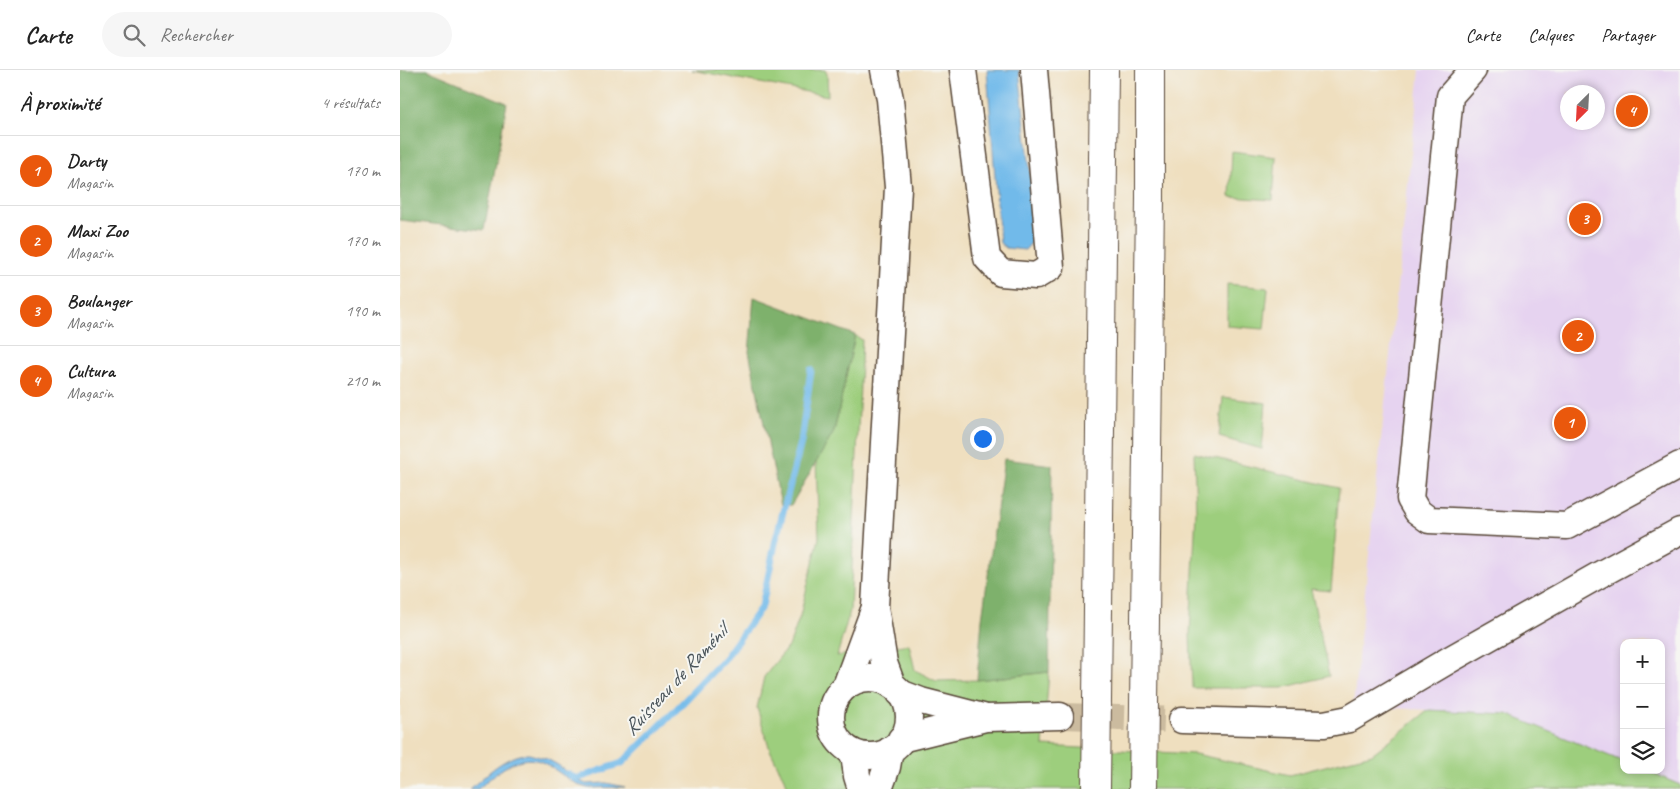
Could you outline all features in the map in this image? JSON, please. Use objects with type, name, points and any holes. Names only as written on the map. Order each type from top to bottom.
[{"type":"highway","points":[[1096,789],[1104,70]]},
{"type":"highway","points":[[1143,789],[1150,70]]},
{"type":"highway","points":[[1150,198],[1167,70]]},
{"type":"street","points":[[884,70],[890,99],[898,187],[875,607],[884,663],[896,689],[906,704],[908,716],[907,728],[889,761]]},
{"type":"street","points":[[963,70],[987,258],[1001,272],[1036,276],[1051,267],[1034,70]]},
{"type":"street","points":[[1473,70],[1450,96],[1410,499],[1417,511],[1429,520],[1567,526],[1680,465]]},
{"type":"street","points":[[1182,720],[1324,724],[1349,719],[1449,660],[1680,531]]},
{"type":"street","points":[[846,686],[875,607]]},
{"type":"street","points":[[889,761],[879,755],[866,755],[854,752],[843,745],[835,734],[831,722],[832,708],[837,696],[846,686],[858,680],[871,678],[882,680],[921,701],[986,718],[1060,716]]},
{"type":"street","points":[[889,761],[986,718]]},
{"type":"street","points":[[854,752],[856,776],[861,789]]},
{"type":"shaded area","points":[[1420,70],[1680,70],[1680,785],[1654,774],[1665,774],[1665,639],[1620,639],[1620,760],[1507,714],[1353,706]]},
{"type":"green space","points":[[400,70],[427,70],[507,103],[484,230],[400,220]]},
{"type":"green space","points":[[692,70],[825,70],[827,74],[828,96]]},
{"type":"green space","points":[[1232,151],[1276,157],[1273,200],[1230,197]]},
{"type":"green space","points":[[1227,284],[1268,288],[1264,329],[1227,326]]},
{"type":"green space","points":[[754,297],[855,335],[834,432],[791,505],[781,505],[749,352]]},
{"type":"green space","points":[[855,335],[862,340],[850,611],[837,656],[909,644],[915,670],[936,681],[977,680],[1049,672],[1043,746],[1195,754],[1290,775],[1372,754],[1429,710],[1507,714],[1620,760],[1620,774],[1654,774],[1680,785],[1680,789],[789,789],[770,750],[757,708],[764,677],[790,644],[800,616],[819,538],[816,461],[834,431]]},
{"type":"green space","points":[[1223,397],[1266,403],[1262,449],[1219,437]]},
{"type":"green space","points":[[1194,453],[1339,488],[1331,591],[1311,589],[1329,676],[1282,688],[1192,688],[1190,634],[1196,512]]},
{"type":"green space","points":[[1004,459],[1052,465],[1049,672],[977,680],[982,619]]},
{"type":"water","points":[[987,70],[1019,70],[1036,225],[1032,242],[1025,250],[1006,248],[1000,243]]},
{"type":"water","points":[[529,754],[547,759],[586,784],[606,783],[625,787],[588,788],[576,784],[544,763],[526,759],[500,771],[478,789],[470,789],[504,761]]},
{"type":"waterway","name":"Ruisseau de Raménil","points":[[568,774],[576,779],[622,763],[726,657],[762,606],[776,539],[801,442],[811,370]]},
{"type":"tunnel","points":[[1060,716],[1182,720]]},
{"type":"place","name":"Cultura","points":[[1632,111]]},
{"type":"place","name":"Boulanger","points":[[1585,219]]},
{"type":"place","name":"Maxi Zoo","points":[[1578,336]]},
{"type":"place","name":"Darty","points":[[1570,423]]}]
